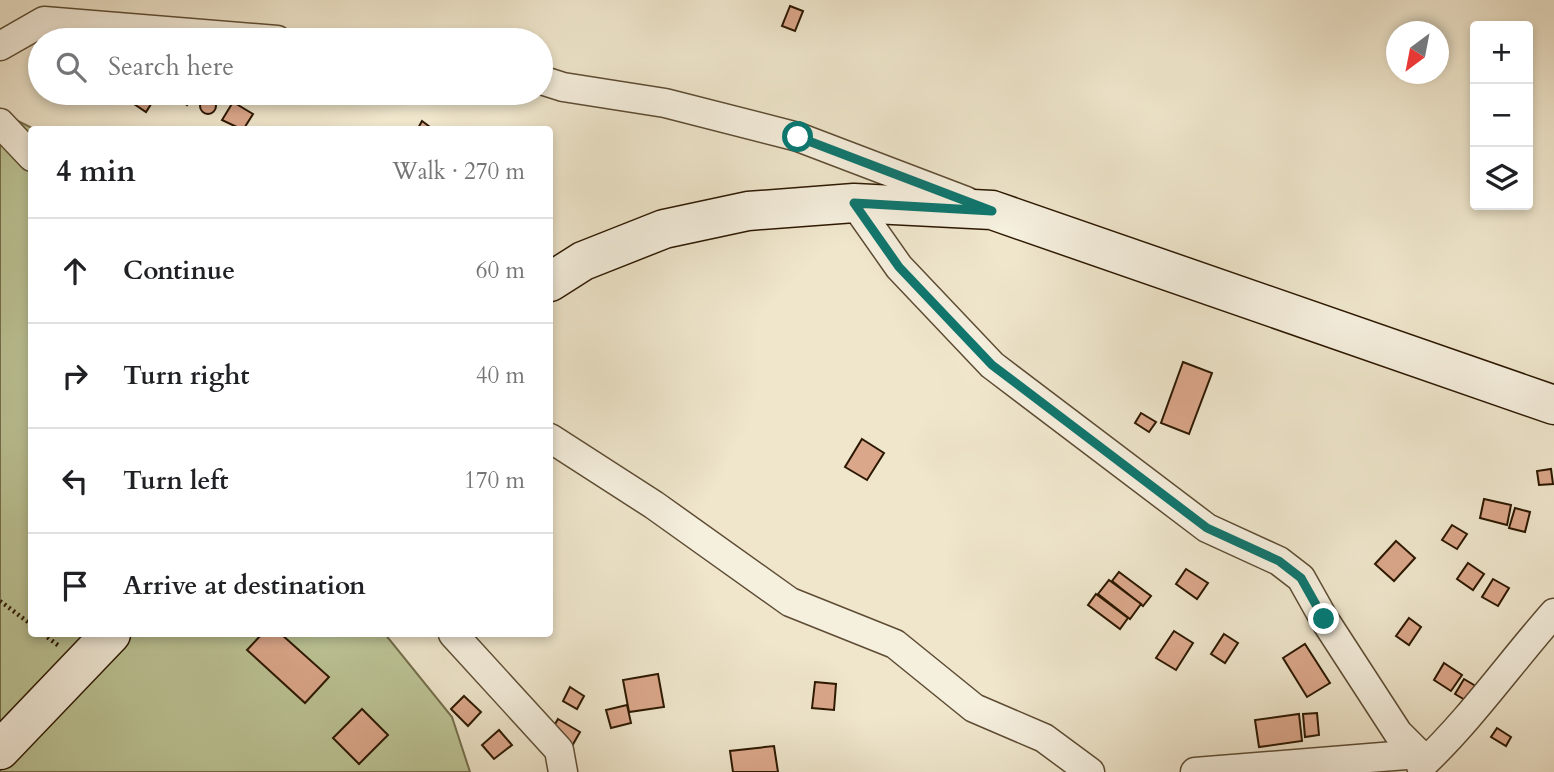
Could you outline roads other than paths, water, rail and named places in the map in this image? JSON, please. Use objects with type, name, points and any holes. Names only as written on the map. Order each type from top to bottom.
[{"type":"street","points":[[32,28],[44,21],[130,28]]},
{"type":"street","points":[[0,46],[28,30]]},
{"type":"street","points":[[553,83],[665,103],[798,137],[992,211],[1554,405]]},
{"type":"street","points":[[0,123],[28,154]]},
{"type":"street","points":[[0,146],[28,156]]},
{"type":"street","points":[[553,280],[583,261],[664,229],[748,211],[854,203],[992,211]]},
{"type":"street","points":[[854,203],[899,267],[992,365],[1207,528],[1279,561],[1301,578],[1324,619],[1419,764]]},
{"type":"street","points":[[553,440],[654,505],[790,602],[895,644],[974,708],[1044,738],[1090,772]]},
{"type":"street","points":[[1195,772],[1419,764],[1467,720],[1507,665],[1554,613]]},
{"type":"street","points":[[0,750],[108,637]]},
{"type":"street","points":[[456,637],[559,750],[563,772]]}]
